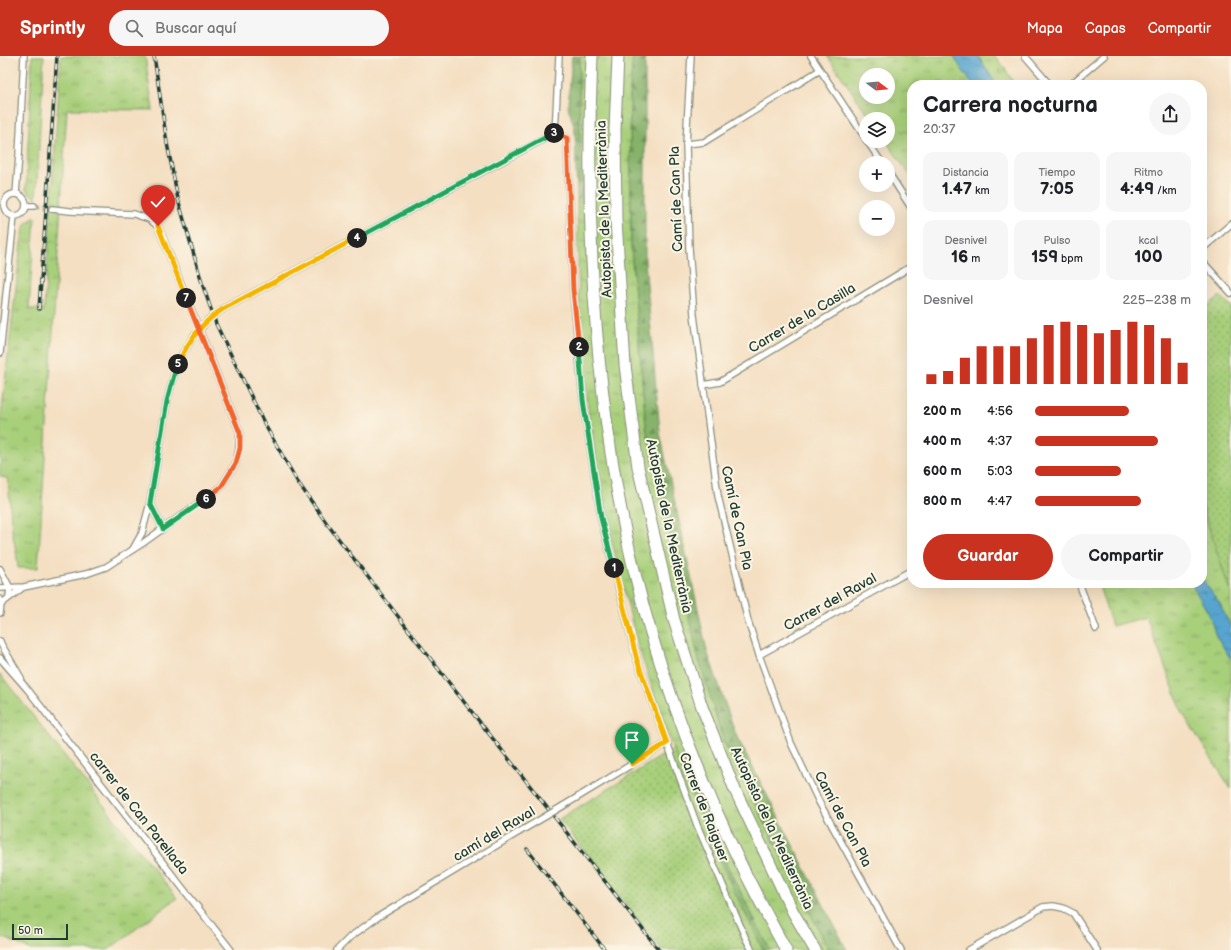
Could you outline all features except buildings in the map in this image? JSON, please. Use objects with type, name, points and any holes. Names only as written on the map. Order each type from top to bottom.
[{"type":"highway","name":"Autopista de la Mediterrània","points":[[592,56],[589,185],[594,310],[599,368],[607,431],[623,522],[636,580],[651,634],[689,744],[735,851],[786,950]]},
{"type":"highway","name":"Autopista de la Mediterrània","points":[[618,56],[615,129],[616,220],[625,365],[638,467],[674,620],[702,707],[734,790],[793,912],[815,950]]},
{"type":"street","points":[[16,194],[24,56]]},
{"type":"street","points":[[132,550],[142,533],[150,503],[166,407],[174,375],[182,355],[193,337],[208,319],[223,309],[555,133],[559,56]]},
{"type":"street","name":"Camí de Can Pla","points":[[691,56],[686,144],[690,255],[694,315],[702,385],[718,496],[748,621],[782,720],[803,770],[819,802],[901,950]]},
{"type":"street","points":[[811,56],[859,128]]},
{"type":"street","points":[[1025,56],[1046,80]]},
{"type":"street","points":[[1076,80],[1104,56]]},
{"type":"street","points":[[686,144],[704,142],[820,70]]},
{"type":"street","name":"Carrer de Raiguer","points":[[555,133],[567,138],[573,290],[583,400],[601,518],[637,660],[697,826],[752,950]]},
{"type":"street","points":[[895,183],[907,201]]},
{"type":"street","points":[[16,194],[24,197],[26,206],[24,212],[14,217],[5,211],[2,204],[9,196],[16,194]]},
{"type":"street","points":[[26,206],[34,206]]},
{"type":"street","points":[[0,588],[24,587],[86,574],[106,567],[163,529],[221,487],[236,463],[240,448],[240,433],[158,226],[149,219],[134,214],[70,211],[52,208]]},
{"type":"street","points":[[0,353],[14,217]]},
{"type":"street","points":[[1207,245],[1231,224]]},
{"type":"street","points":[[1207,267],[1231,293]]},
{"type":"street","name":"Carrer de la Casilla","points":[[702,385],[720,382],[907,269]]},
{"type":"street","points":[[150,503],[163,529]]},
{"type":"street","points":[[0,569],[10,588],[9,597]]},
{"type":"street","name":"Carrer del Raval","points":[[759,655],[907,573]]},
{"type":"street","points":[[0,613],[1,601],[24,587]]},
{"type":"street","points":[[1081,588],[1096,629]]},
{"type":"street","name":"carrer de Can Parellada","points":[[0,641],[28,690]]},
{"type":"street","name":"carrer de Can Parellada","points":[[0,658],[28,690],[230,950]]},
{"type":"street","name":"camí del Raval","points":[[337,950],[350,937],[378,917],[667,743]]},
{"type":"street","points":[[969,950],[1043,907],[1053,906],[1063,908],[1073,913],[1097,950]]},
{"type":"green space","points":[[32,56],[44,56],[36,199],[26,190]]},
{"type":"green space","points":[[61,56],[145,56],[153,110],[67,109],[38,568],[18,568],[12,531],[8,479],[0,476],[0,425],[21,244],[25,224],[35,217],[29,309],[44,309]]},
{"type":"green space","points":[[572,56],[580,56],[581,197],[577,200],[575,129],[568,107]]},
{"type":"green space","points":[[580,56],[633,56],[630,89],[631,248],[646,427],[698,656],[723,740],[829,950],[770,950],[724,860],[693,788],[688,785],[673,749],[638,646],[610,534],[590,426],[579,311],[577,200],[581,197]]},
{"type":"green space","points":[[633,56],[645,56],[645,262],[660,433],[707,651],[736,735],[847,950],[829,950],[723,740],[698,656],[646,427],[631,248],[630,89]]},
{"type":"green space","points":[[827,56],[954,56],[969,80],[907,80],[907,171],[891,148],[895,148],[895,112],[866,112],[861,104],[895,104],[895,68],[859,68],[859,102]]},
{"type":"green space","points":[[978,56],[995,56],[1012,80],[994,80]]},
{"type":"green space","points":[[1220,296],[1231,306],[1231,590],[1207,520],[1207,306]]},
{"type":"green space","points":[[1207,520],[1231,590],[1231,628],[1220,604],[1207,586]]},
{"type":"green space","points":[[1100,588],[1194,588],[1209,614],[1216,636],[1231,659],[1231,789],[1183,714],[1146,617],[1112,626]]},
{"type":"green space","points":[[0,674],[177,898],[108,950],[31,950],[0,936]]},
{"type":"green space","points":[[673,749],[720,862],[763,950],[662,950],[559,819]]},
{"type":"green space","points":[[688,785],[693,788],[724,860],[770,950],[763,950],[720,862]]},
{"type":"water","points":[[954,56],[978,56],[994,80],[969,80]]},
{"type":"water","points":[[1207,586],[1220,604],[1231,628],[1231,659],[1216,636],[1209,614],[1194,588],[1207,588]]},
{"type":"tunnel","points":[[34,206],[52,209]]},
{"type":"railway","points":[[39,309],[57,56]]},
{"type":"railway","points":[[154,56],[167,143],[178,199],[202,283],[216,324],[265,425],[297,481],[328,525],[453,688],[659,950]]},
{"type":"railway","points":[[527,849],[605,950]]},
{"type":"route","points":[[158,226],[199,330],[219,381],[240,433],[240,448],[236,463],[230,475],[221,487],[163,529],[150,503],[167,401],[174,375],[182,355],[193,337],[200,328],[208,319],[223,309],[555,133],[567,138],[573,290],[583,400],[601,518],[637,660],[667,743],[632,764]]}]
